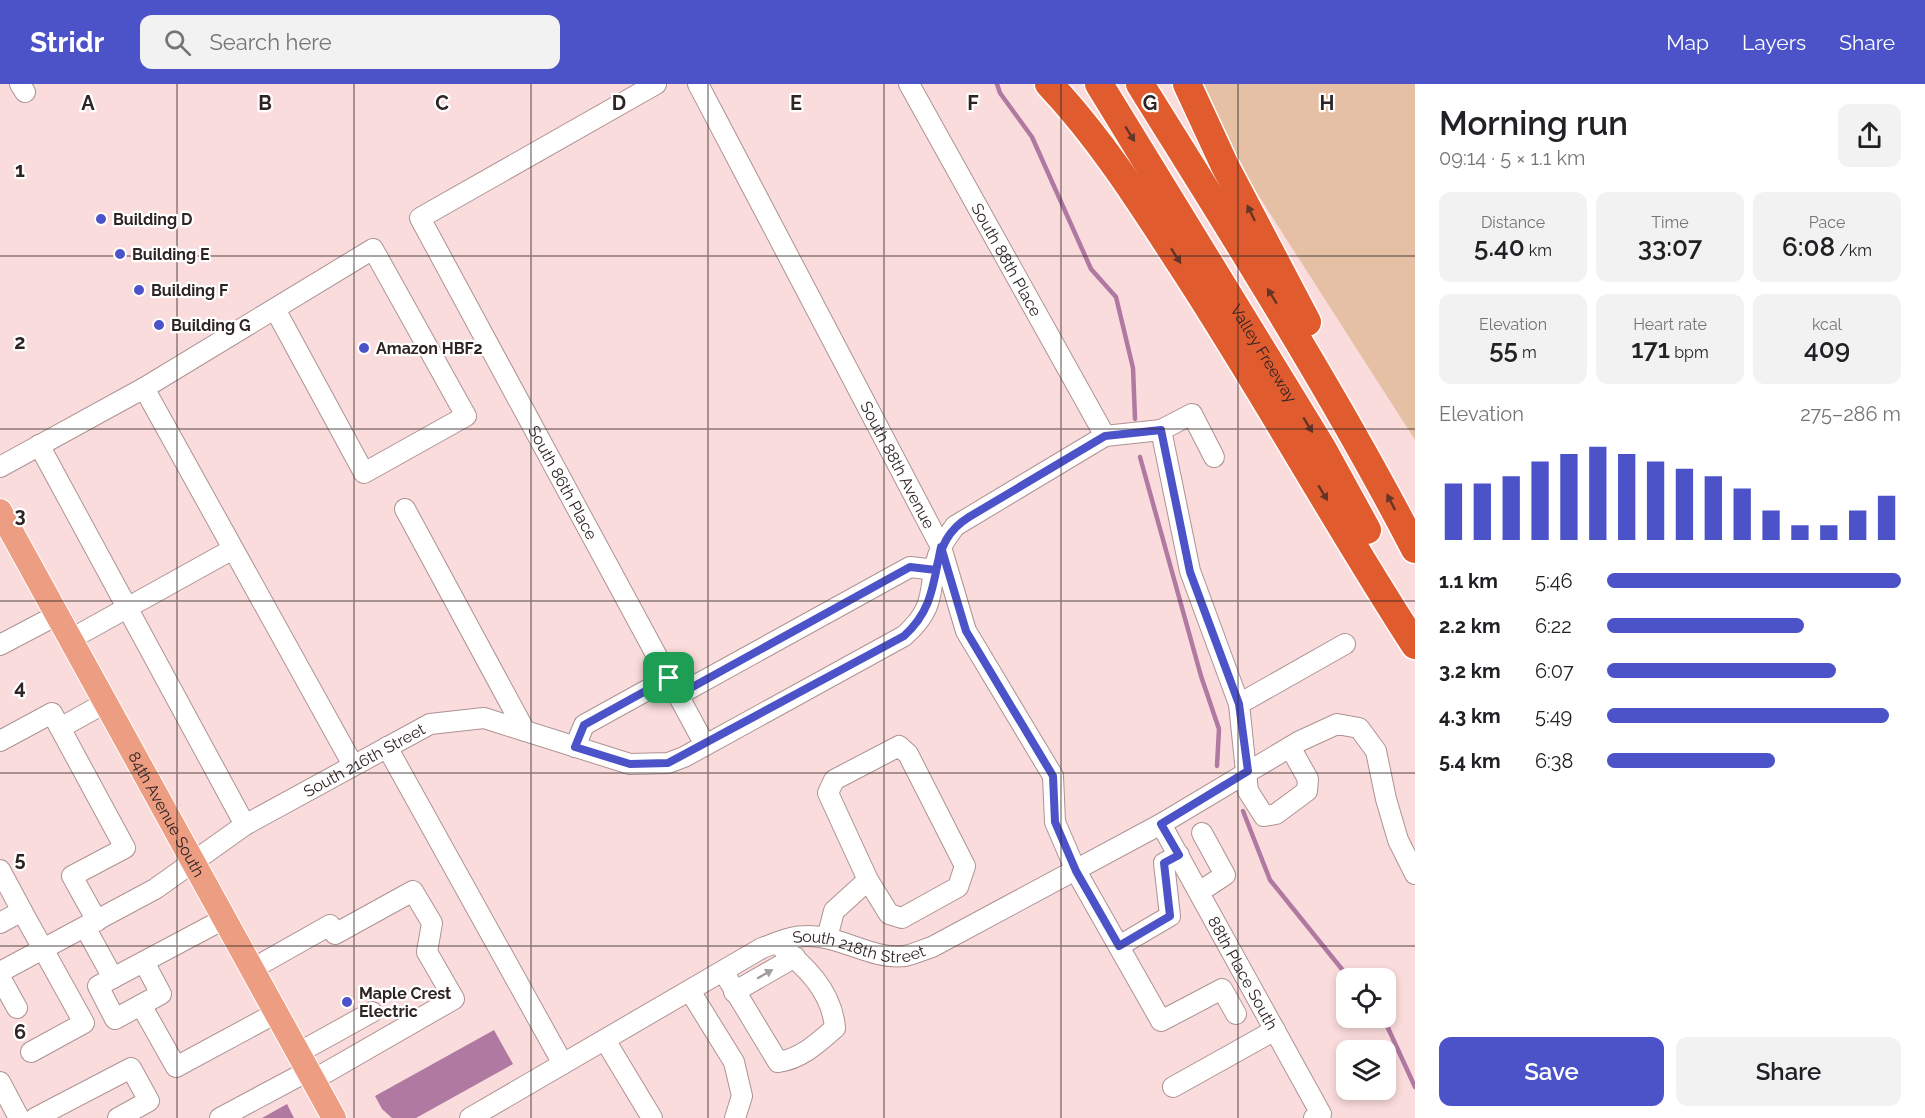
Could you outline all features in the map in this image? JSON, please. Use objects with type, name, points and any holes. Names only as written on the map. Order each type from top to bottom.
[{"type":"highway","points":[[1049,84],[1088,130],[1144,207],[1258,385],[1379,590],[1415,645]]},
{"type":"highway","name":"Valley Freeway","points":[[1099,84],[1322,448],[1375,545],[1415,633]]},
{"type":"highway","points":[[1140,84],[1366,455],[1415,549]]},
{"type":"highway","points":[[1187,84],[1225,166],[1329,364],[1366,455]]},
{"type":"main road","name":"84th Avenue South","points":[[0,511],[334,1118]]},
{"type":"street","name":"South 86th Place","points":[[656,84],[420,218],[705,745]]},
{"type":"street","name":"South 88th Avenue","points":[[698,84],[941,547],[966,631],[1053,776],[1055,822],[1076,871],[1161,1021],[1221,989],[1236,1014]]},
{"type":"street","name":"South 88th Place","points":[[909,84],[1105,436]]},
{"type":"street","points":[[0,467],[144,388],[373,249],[466,416],[364,473],[275,309]]},
{"type":"street","points":[[144,388],[353,765]]},
{"type":"street","points":[[1105,436],[1161,430],[1192,414],[1214,457]]},
{"type":"street","points":[[1161,430],[1190,572],[1239,704],[1248,771],[1248,791],[1264,816],[1276,814],[1307,791],[1308,779],[1290,747]]},
{"type":"street","name":"South 216th Street","points":[[0,972],[155,889],[245,825],[430,724],[463,718],[484,718],[630,764],[668,763],[904,636],[920,622],[929,603],[941,547],[955,526],[1105,436]]},
{"type":"street","points":[[39,446],[129,607],[245,825]]},
{"type":"street","points":[[405,509],[525,731]]},
{"type":"street","points":[[71,639],[233,549]]},
{"type":"street","points":[[575,747],[584,725],[673,686],[910,567],[936,570]]},
{"type":"street","points":[[0,645],[57,615]]},
{"type":"street","points":[[1239,704],[1345,644]]},
{"type":"street","points":[[60,728],[105,703]]},
{"type":"street","points":[[0,741],[52,713],[125,848],[72,876],[113,978]]},
{"type":"street","points":[[1248,771],[1337,724],[1359,728],[1376,752],[1398,840],[1415,874]]},
{"type":"street","points":[[899,746],[908,754],[965,866],[958,887],[902,918],[889,914],[868,880],[828,793],[834,780],[899,746]]},
{"type":"street","points":[[387,747],[563,1064]]},
{"type":"street","name":"South 218th Street","points":[[470,1118],[723,971],[776,943],[806,936],[827,938],[883,956],[906,956],[958,934],[1076,871],[1161,824],[1248,771]]},
{"type":"street","name":"88th Place South","points":[[1161,824],[1322,1114],[1314,1118]]},
{"type":"street","points":[[1199,892],[1226,875],[1202,833]]},
{"type":"street","points":[[1119,946],[1170,916],[1164,863],[1179,855]]},
{"type":"street","points":[[1,872],[84,1023],[31,1052]]},
{"type":"street","points":[[827,938],[834,911],[868,880]]},
{"type":"street","points":[[224,1117],[307,1068],[454,999],[427,952],[432,923],[413,891],[335,934],[330,925],[252,969]]},
{"type":"street","points":[[0,923],[22,911]]},
{"type":"street","points":[[144,962],[161,994],[115,1019],[98,986],[224,919]]},
{"type":"street","points":[[723,971],[778,1062],[798,1056],[835,1028],[834,1011],[811,972],[776,943]]},
{"type":"street","points":[[735,992],[795,957]]},
{"type":"street","points":[[0,977],[17,1008]]},
{"type":"street","points":[[690,991],[734,1062],[742,1096],[735,1118]]},
{"type":"street","points":[[141,1005],[176,1067],[276,1013]]},
{"type":"street","points":[[307,1068],[372,1012]]},
{"type":"street","points":[[1173,1087],[1275,1030]]},
{"type":"street","points":[[605,1040],[652,1118]]},
{"type":"street","points":[[35,1118],[131,1068],[149,1101],[118,1118]]},
{"type":"street","points":[[0,1082],[19,1118]]},
{"type":"shaded area","points":[[1187,84],[1415,84],[1415,440]]},
{"type":"shaded area","points":[[494,1030],[513,1064],[416,1118],[392,1118],[382,1109],[375,1096]]},
{"type":"shaded area","points":[[287,1104],[294,1118],[262,1118]]},
{"type":"waterway","points":[[997,84],[1000,93],[1032,137],[1091,269],[1116,297],[1133,368],[1135,419]]},
{"type":"waterway","points":[[1140,457],[1201,676],[1219,729],[1217,766]]},
{"type":"waterway","points":[[1243,811],[1270,880],[1341,968]]},
{"type":"waterway","points":[[1388,1028],[1415,1087]]},
{"type":"place","name":"Building D","points":[[101,219]]},
{"type":"place","name":"Building E","points":[[120,254]]},
{"type":"place","name":"Building F","points":[[139,290]]},
{"type":"place","name":"Building G","points":[[159,325]]},
{"type":"place","name":"Amazon HBF2","points":[[364,348]]},
{"type":"place","name":"Maple Crest Electric","points":[[347,1002]]},
{"type":"route","points":[[669,678],[584,725],[575,747],[630,764],[668,763],[684,757],[904,636],[920,622],[929,603],[941,547],[966,631],[1053,776],[1055,822],[1076,871],[1119,946],[1170,916],[1164,863],[1179,855],[1161,824],[1248,771],[1239,704],[1190,572],[1161,430],[1105,436],[969,517],[955,526],[941,547],[936,570],[910,567],[678,695],[669,678]]}]
